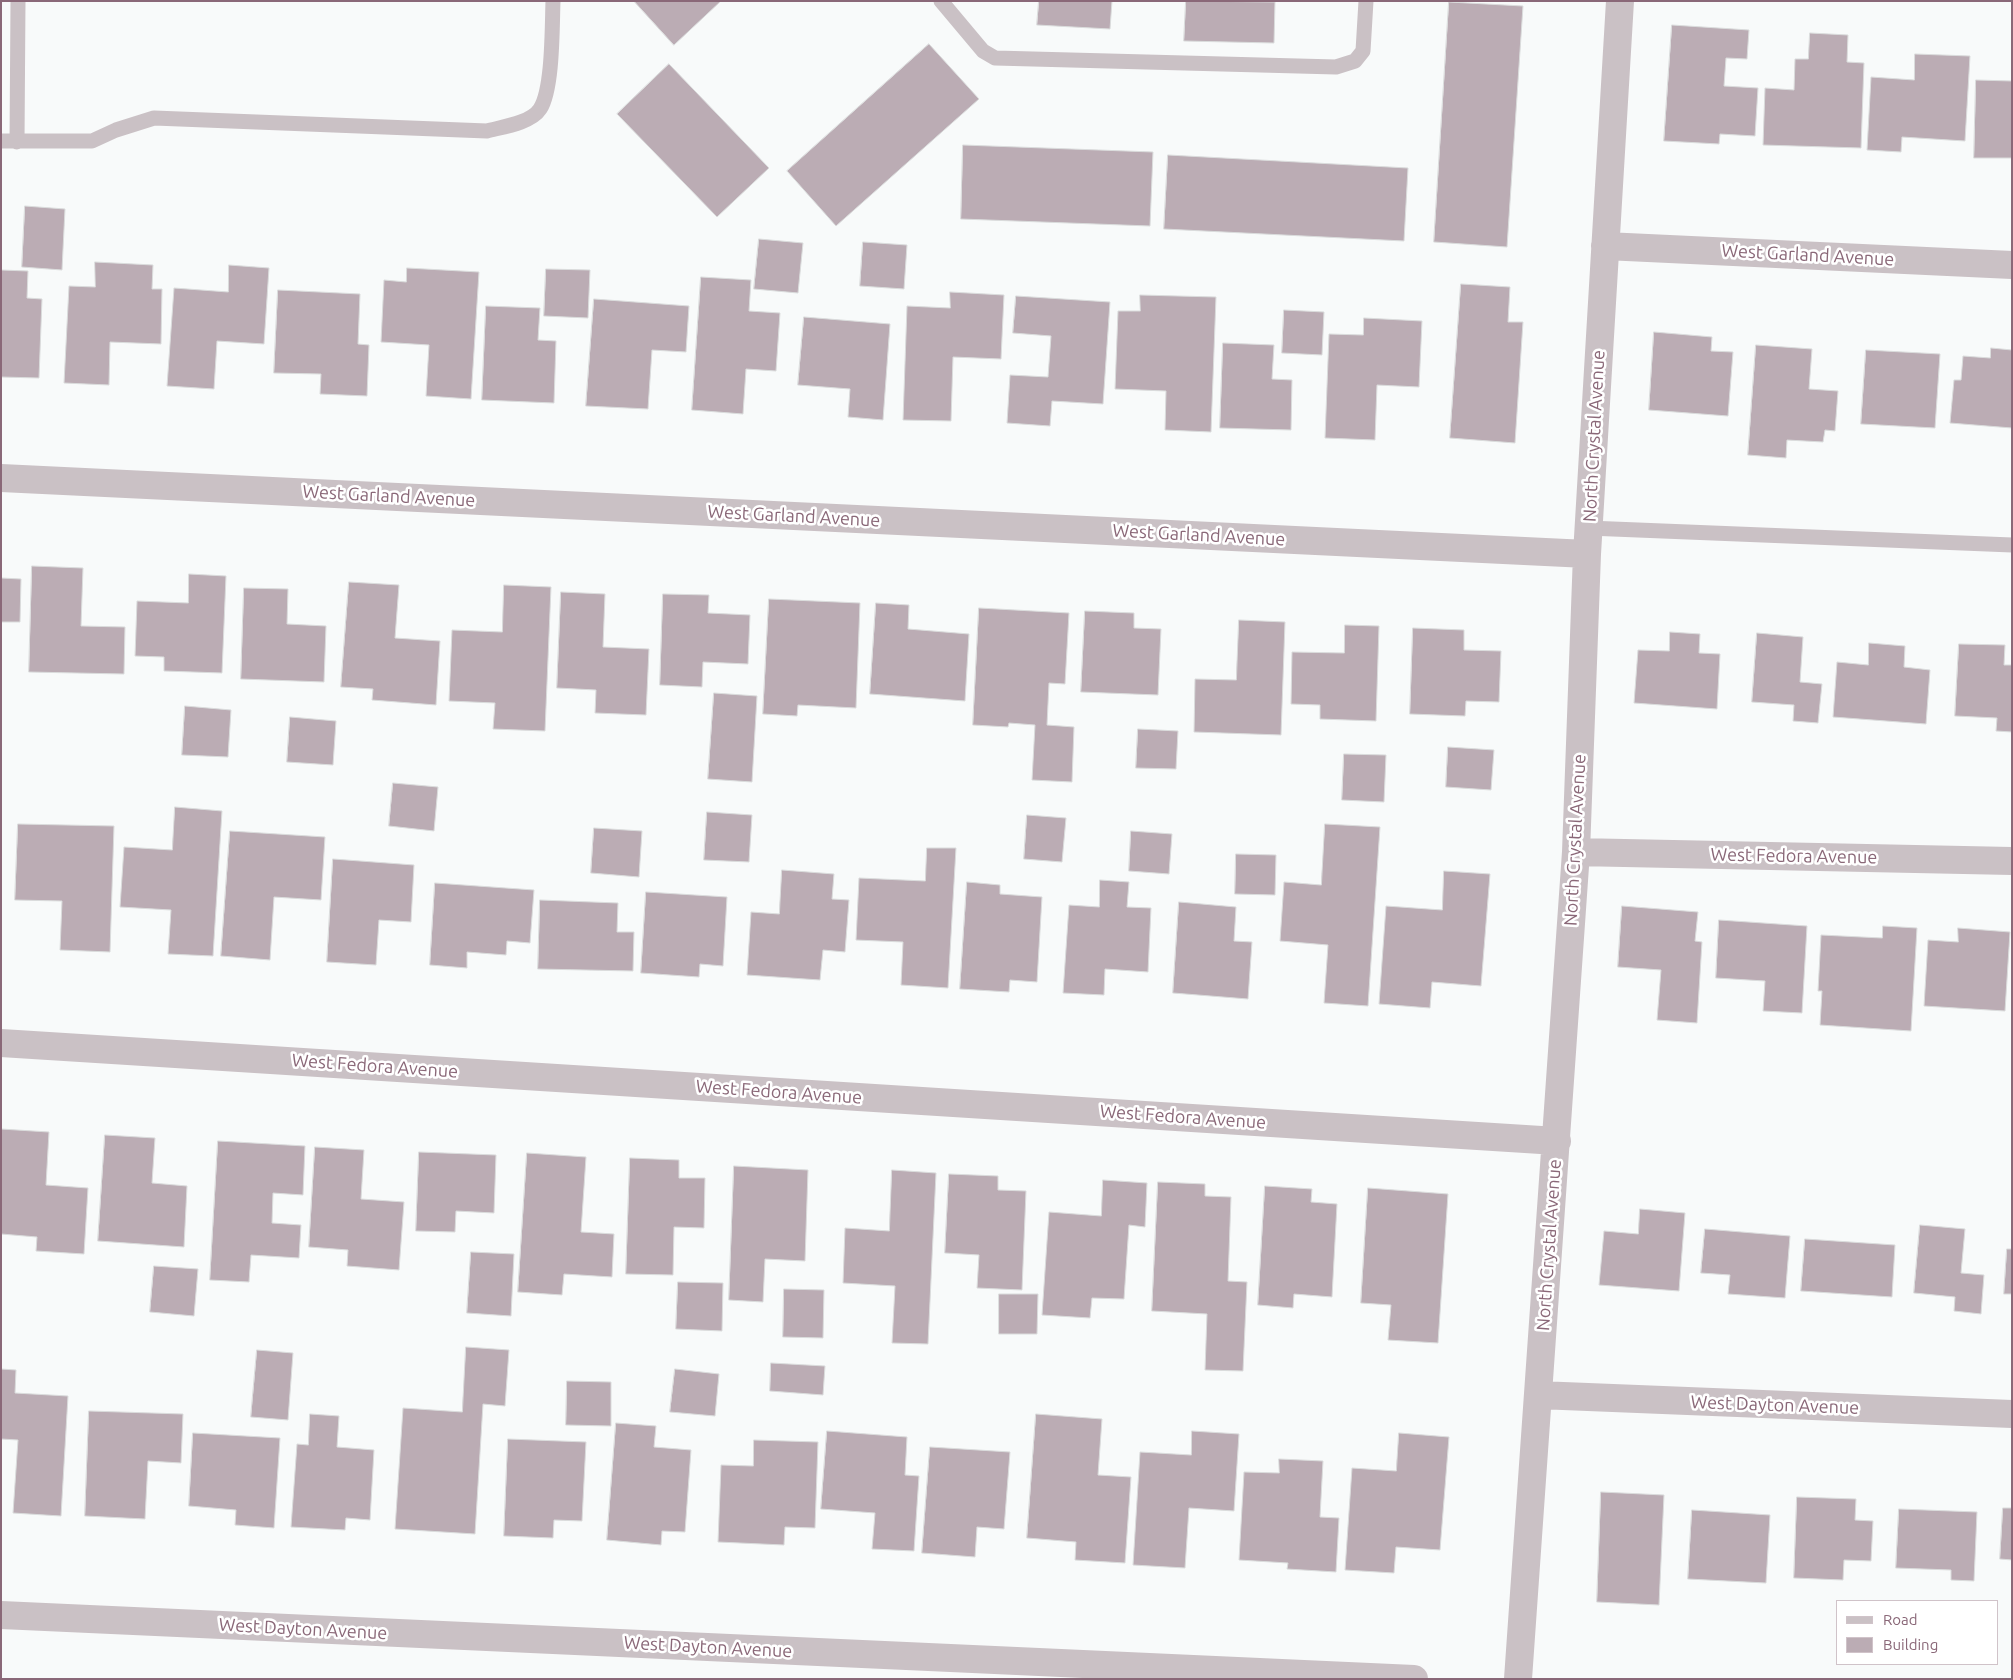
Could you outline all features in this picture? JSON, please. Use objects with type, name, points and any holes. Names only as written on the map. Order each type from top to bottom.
[{"type":"street","name":"North Crystal Avenue","points":[[1518,1679],[1576,852],[1587,541],[1620,1]]},
{"type":"street","name":"West Garland Avenue","points":[[1605,246],[2012,265]]},
{"type":"street","name":"West Garland Avenue","points":[[1,478],[1587,541]]},
{"type":"street","name":"West Fedora Avenue","points":[[1576,852],[2012,861]]},
{"type":"street","name":"West Fedora Avenue","points":[[1,1043],[1557,1141]]},
{"type":"street","name":"West Dayton Avenue","points":[[1538,1395],[2012,1414]]},
{"type":"street","name":"West Dayton Avenue","points":[[1,1615],[1414,1679]]},
{"type":"lane","points":[[18,1],[9,141],[92,141],[116,130],[154,118],[487,131],[520,124],[540,110],[549,82],[553,1]]},
{"type":"lane","points":[[941,1],[983,51],[995,58],[1336,67],[1355,61],[1364,51],[1366,1]]},
{"type":"lane","points":[[1587,541],[2012,545]]},
{"type":"building","points":[[634,1],[721,1],[674,45]]},
{"type":"building","points":[[1039,1],[1112,1],[1110,29],[1037,25]]},
{"type":"building","points":[[1186,1],[1275,2],[1274,43],[1184,41]]},
{"type":"building","points":[[1449,2],[1523,6],[1507,247],[1434,242]]},
{"type":"building","points":[[1672,25],[1749,30],[1747,59],[1726,58],[1724,86],[1758,88],[1755,136],[1720,134],[1719,144],[1664,141]]},
{"type":"building","points":[[1810,33],[1848,35],[1847,62],[1864,63],[1861,148],[1763,145],[1765,88],[1794,90],[1795,59],[1808,59]]},
{"type":"building","points":[[929,44],[979,99],[836,226],[787,171]]},
{"type":"building","points":[[1915,54],[1970,56],[1965,141],[1902,137],[1901,152],[1867,150],[1871,77],[1914,80]]},
{"type":"building","points":[[669,64],[769,168],[717,217],[617,114]]},
{"type":"building","points":[[1976,80],[2012,81],[2012,158],[1974,158]]},
{"type":"building","points":[[963,145],[1153,152],[1150,226],[961,219]]},
{"type":"building","points":[[1168,155],[1408,168],[1404,241],[1164,229]]},
{"type":"building","points":[[25,206],[65,209],[62,270],[22,267]]},
{"type":"building","points":[[759,239],[803,243],[798,293],[754,289]]},
{"type":"building","points":[[863,242],[907,245],[904,289],[860,286]]},
{"type":"building","points":[[95,262],[153,265],[152,289],[162,289],[161,344],[110,342],[109,385],[64,383],[69,286],[95,287]]},
{"type":"building","points":[[229,265],[269,268],[264,344],[217,341],[214,389],[167,386],[174,288],[228,292]]},
{"type":"building","points":[[407,268],[479,272],[471,399],[426,396],[429,345],[381,342],[384,280],[406,282]]},
{"type":"building","points":[[546,269],[590,270],[588,318],[544,316]]},
{"type":"building","points":[[1,270],[28,271],[27,298],[42,299],[39,378],[1,377]]},
{"type":"building","points":[[701,277],[751,280],[749,311],[780,313],[776,371],[746,369],[743,414],[692,410]]},
{"type":"building","points":[[1461,284],[1510,287],[1508,322],[1523,322],[1515,443],[1450,438]]},
{"type":"building","points":[[278,290],[360,294],[358,344],[369,345],[367,396],[320,394],[321,374],[274,373]]},
{"type":"building","points":[[950,292],[1004,295],[1001,359],[953,357],[951,421],[903,420],[907,306],[950,308]]},
{"type":"building","points":[[1140,295],[1216,297],[1211,432],[1165,430],[1166,391],[1115,389],[1118,311],[1140,311]]},
{"type":"building","points":[[1016,296],[1110,302],[1103,404],[1052,401],[1050,426],[1007,423],[1010,375],[1048,377],[1051,336],[1013,333]]},
{"type":"building","points":[[594,299],[689,306],[686,352],[652,350],[648,409],[586,406]]},
{"type":"building","points":[[486,306],[540,308],[538,340],[556,341],[554,403],[482,400]]},
{"type":"building","points":[[1284,310],[1324,312],[1322,355],[1282,353]]},
{"type":"building","points":[[804,317],[890,324],[883,420],[848,417],[850,389],[798,385]]},
{"type":"building","points":[[1364,318],[1422,321],[1419,387],[1377,385],[1375,440],[1325,438],[1329,334],[1363,335]]},
{"type":"building","points":[[1654,332],[1712,337],[1711,351],[1733,352],[1728,416],[1649,410]]},
{"type":"building","points":[[1223,343],[1274,345],[1272,379],[1292,380],[1291,430],[1220,428]]},
{"type":"building","points":[[1756,345],[1812,349],[1809,389],[1838,391],[1835,431],[1825,430],[1823,442],[1787,440],[1786,458],[1748,455]]},
{"type":"building","points":[[1991,348],[2012,350],[2012,428],[1950,423],[1954,380],[1961,380],[1963,356],[1990,358]]},
{"type":"building","points":[[1866,350],[1940,354],[1935,428],[1861,424]]},
{"type":"building","points":[[32,566],[83,568],[81,626],[125,627],[124,674],[29,672]]},
{"type":"building","points":[[189,574],[226,576],[222,673],[164,671],[164,657],[135,656],[137,601],[188,603]]},
{"type":"building","points":[[1,578],[21,579],[20,622],[1,622]]},
{"type":"building","points":[[349,582],[399,585],[395,638],[440,641],[436,705],[372,700],[373,689],[341,687]]},
{"type":"building","points":[[504,585],[551,587],[545,731],[493,729],[495,703],[449,701],[452,630],[502,632]]},
{"type":"building","points":[[244,588],[288,589],[287,624],[326,626],[324,682],[241,679]]},
{"type":"building","points":[[561,592],[605,594],[603,647],[649,649],[646,715],[595,713],[596,690],[557,688]]},
{"type":"building","points":[[663,594],[709,595],[708,613],[750,615],[748,664],[703,662],[702,687],[660,685]]},
{"type":"building","points":[[769,599],[860,603],[856,708],[798,705],[797,716],[763,714]]},
{"type":"building","points":[[876,603],[909,605],[908,629],[969,634],[965,701],[870,694]]},
{"type":"building","points":[[979,608],[1069,613],[1065,684],[1049,683],[1047,725],[1074,727],[1072,782],[1032,780],[1035,725],[1009,723],[1008,727],[973,725]]},
{"type":"building","points":[[1085,611],[1134,613],[1134,628],[1161,629],[1158,695],[1081,692]]},
{"type":"building","points":[[1239,620],[1285,622],[1281,735],[1194,732],[1195,679],[1236,680]]},
{"type":"building","points":[[1345,625],[1379,626],[1376,721],[1320,719],[1320,705],[1291,704],[1292,652],[1344,653]]},
{"type":"building","points":[[1413,628],[1464,630],[1464,650],[1501,651],[1499,702],[1466,701],[1465,716],[1410,714]]},
{"type":"building","points":[[1670,632],[1700,634],[1699,653],[1720,654],[1717,709],[1634,703],[1638,650],[1669,651]]},
{"type":"building","points":[[1757,633],[1803,637],[1800,682],[1822,684],[1818,723],[1793,721],[1794,705],[1752,702]]},
{"type":"building","points":[[1869,643],[1905,646],[1904,667],[1930,670],[1926,724],[1833,717],[1837,662],[1868,665]]},
{"type":"building","points":[[1959,644],[2005,645],[2004,665],[2012,665],[2012,732],[1996,731],[1997,718],[1955,716]]},
{"type":"building","points":[[714,693],[757,696],[752,782],[708,779]]},
{"type":"building","points":[[185,706],[231,710],[228,757],[182,755]]},
{"type":"building","points":[[290,717],[336,721],[333,765],[287,762]]},
{"type":"building","points":[[1138,729],[1178,731],[1176,769],[1136,768]]},
{"type":"building","points":[[1448,747],[1494,750],[1491,790],[1446,787]]},
{"type":"building","points":[[1344,754],[1386,755],[1384,802],[1342,800]]},
{"type":"building","points":[[393,783],[438,787],[434,831],[389,826]]},
{"type":"building","points":[[175,807],[222,811],[213,956],[168,954],[171,910],[120,907],[124,847],[172,850]]},
{"type":"building","points":[[707,812],[752,815],[749,862],[704,860]]},
{"type":"building","points":[[1027,815],[1066,818],[1062,862],[1024,859]]},
{"type":"building","points":[[18,824],[114,826],[110,952],[60,950],[62,901],[15,900]]},
{"type":"building","points":[[1325,824],[1380,827],[1368,1006],[1324,1003],[1328,945],[1280,941],[1284,882],[1321,885]]},
{"type":"building","points":[[594,828],[642,831],[639,877],[591,873]]},
{"type":"building","points":[[230,831],[325,837],[321,900],[274,897],[270,960],[221,956]]},
{"type":"building","points":[[1131,831],[1172,834],[1169,874],[1129,871]]},
{"type":"building","points":[[927,848],[956,848],[948,988],[901,985],[903,942],[856,940],[859,878],[925,881]]},
{"type":"building","points":[[1236,854],[1276,855],[1275,895],[1235,894]]},
{"type":"building","points":[[333,859],[414,865],[411,922],[379,920],[376,965],[327,962]]},
{"type":"building","points":[[782,870],[834,874],[832,899],[849,900],[845,952],[823,950],[820,980],[747,975],[751,912],[779,914]]},
{"type":"building","points":[[1444,871],[1490,874],[1481,986],[1432,982],[1430,1008],[1379,1004],[1386,906],[1442,910]]},
{"type":"building","points":[[1100,880],[1129,882],[1127,907],[1151,908],[1148,972],[1105,969],[1104,995],[1063,993],[1069,905],[1099,907]]},
{"type":"building","points":[[967,882],[1000,885],[1000,894],[1042,897],[1037,982],[1010,980],[1009,992],[960,989]]},
{"type":"building","points":[[435,883],[534,890],[530,943],[507,941],[506,955],[467,952],[467,968],[430,965]]},
{"type":"building","points":[[646,892],[727,897],[723,966],[700,964],[699,977],[641,973]]},
{"type":"building","points":[[540,900],[618,903],[617,932],[634,932],[633,971],[538,969]]},
{"type":"building","points":[[1179,902],[1236,907],[1234,941],[1252,942],[1248,999],[1173,993]]},
{"type":"building","points":[[1622,906],[1698,912],[1695,941],[1702,942],[1697,1023],[1657,1020],[1661,970],[1618,967]]},
{"type":"building","points":[[1719,920],[1807,926],[1802,1013],[1763,1011],[1765,981],[1716,978]]},
{"type":"building","points":[[1883,926],[1917,928],[1911,1031],[1820,1025],[1822,991],[1818,991],[1821,935],[1882,938]]},
{"type":"building","points":[[1958,928],[2010,932],[2005,1011],[1924,1006],[1928,940],[1958,942]]},
{"type":"building","points":[[1,1129],[49,1132],[46,1185],[88,1188],[84,1254],[36,1251],[37,1237],[1,1234]]},
{"type":"building","points":[[105,1135],[155,1138],[152,1183],[187,1186],[184,1247],[98,1241]]},
{"type":"building","points":[[218,1141],[305,1146],[303,1195],[273,1193],[272,1223],[301,1225],[299,1258],[251,1255],[249,1282],[210,1280]]},
{"type":"building","points":[[315,1147],[364,1150],[361,1199],[404,1202],[399,1270],[347,1266],[348,1250],[309,1247]]},
{"type":"building","points":[[419,1152],[496,1155],[494,1213],[456,1211],[455,1232],[416,1231]]},
{"type":"building","points":[[527,1153],[586,1157],[581,1232],[614,1234],[612,1277],[564,1274],[562,1295],[518,1292]]},
{"type":"building","points":[[630,1158],[679,1160],[679,1178],[705,1178],[704,1228],[674,1227],[673,1275],[626,1274]]},
{"type":"building","points":[[734,1166],[808,1170],[805,1261],[765,1259],[763,1302],[729,1300]]},
{"type":"building","points":[[892,1170],[936,1173],[928,1344],[892,1343],[895,1286],[843,1283],[845,1228],[889,1231]]},
{"type":"building","points":[[949,1174],[998,1176],[998,1190],[1026,1191],[1022,1290],[977,1288],[979,1255],[945,1253]]},
{"type":"building","points":[[1103,1180],[1147,1183],[1145,1227],[1129,1225],[1124,1299],[1092,1298],[1090,1318],[1042,1315],[1049,1212],[1101,1216]]},
{"type":"building","points":[[1158,1182],[1205,1184],[1205,1196],[1231,1197],[1228,1281],[1247,1282],[1243,1371],[1205,1370],[1207,1314],[1152,1311]]},
{"type":"building","points":[[1265,1186],[1312,1189],[1311,1202],[1337,1204],[1332,1297],[1294,1294],[1293,1308],[1258,1305]]},
{"type":"building","points":[[1368,1188],[1448,1194],[1438,1343],[1388,1340],[1391,1305],[1361,1303]]},
{"type":"building","points":[[1640,1209],[1685,1213],[1679,1291],[1599,1285],[1604,1231],[1638,1234]]},
{"type":"building","points":[[1920,1225],[1965,1229],[1961,1273],[1984,1275],[1981,1314],[1954,1311],[1955,1297],[1914,1293]]},
{"type":"building","points":[[1705,1229],[1790,1236],[1785,1298],[1728,1294],[1730,1275],[1701,1273]]},
{"type":"building","points":[[1805,1239],[1895,1245],[1892,1297],[1801,1291]]},
{"type":"building","points":[[2007,1249],[2012,1249],[2012,1294],[2004,1294]]},
{"type":"building","points":[[471,1252],[514,1254],[511,1316],[467,1313]]},
{"type":"building","points":[[154,1266],[198,1269],[194,1316],[150,1312]]},
{"type":"building","points":[[678,1282],[723,1283],[722,1331],[676,1329]]},
{"type":"building","points":[[784,1289],[824,1290],[823,1338],[783,1337]]},
{"type":"building","points":[[999,1294],[1038,1294],[1037,1334],[999,1334]]},
{"type":"building","points":[[466,1347],[509,1350],[505,1406],[483,1404],[475,1534],[395,1529],[403,1408],[462,1412]]},
{"type":"building","points":[[257,1350],[293,1353],[288,1420],[251,1417]]},
{"type":"building","points":[[771,1363],[825,1366],[823,1395],[770,1391]]},
{"type":"building","points":[[1,1369],[16,1370],[15,1393],[68,1396],[61,1516],[13,1513],[18,1440],[1,1439]]},
{"type":"building","points":[[675,1369],[719,1374],[715,1416],[670,1412]]},
{"type":"building","points":[[567,1381],[611,1382],[611,1426],[566,1425]]},
{"type":"building","points":[[89,1411],[183,1414],[181,1463],[148,1461],[145,1519],[85,1516]]},
{"type":"building","points":[[310,1414],[339,1416],[337,1447],[374,1450],[370,1520],[346,1518],[345,1530],[291,1527],[297,1444],[308,1445]]},
{"type":"building","points":[[1036,1414],[1102,1419],[1098,1475],[1131,1477],[1125,1563],[1075,1560],[1076,1542],[1027,1538]]},
{"type":"building","points":[[616,1423],[656,1426],[654,1447],[691,1450],[685,1532],[662,1531],[661,1545],[607,1540]]},
{"type":"building","points":[[827,1431],[907,1437],[905,1475],[919,1476],[914,1551],[872,1549],[875,1513],[821,1509]]},
{"type":"building","points":[[1192,1431],[1239,1434],[1234,1511],[1189,1508],[1185,1568],[1133,1565],[1140,1452],[1191,1455]]},
{"type":"building","points":[[193,1433],[280,1438],[274,1528],[235,1525],[236,1510],[189,1506]]},
{"type":"building","points":[[1399,1433],[1449,1437],[1440,1550],[1396,1547],[1394,1573],[1345,1570],[1352,1468],[1396,1471]]},
{"type":"building","points":[[508,1439],[586,1442],[582,1521],[554,1520],[553,1538],[504,1536]]},
{"type":"building","points":[[754,1440],[818,1442],[815,1528],[785,1527],[784,1545],[718,1542],[721,1465],[753,1466]]},
{"type":"building","points":[[930,1447],[1010,1452],[1004,1529],[977,1527],[975,1557],[922,1553]]},
{"type":"building","points":[[1279,1459],[1323,1461],[1320,1517],[1339,1518],[1336,1572],[1287,1569],[1288,1563],[1239,1560],[1244,1472],[1279,1473]]},
{"type":"building","points":[[1601,1492],[1664,1495],[1659,1605],[1597,1602]]},
{"type":"building","points":[[1797,1497],[1856,1499],[1855,1520],[1873,1521],[1871,1561],[1844,1560],[1843,1580],[1794,1578]]},
{"type":"building","points":[[2003,1508],[2012,1508],[2012,1560],[2000,1559]]},
{"type":"building","points":[[1899,1509],[1977,1512],[1974,1581],[1951,1580],[1951,1570],[1896,1568]]},
{"type":"building","points":[[1692,1510],[1770,1515],[1766,1583],[1688,1579]]}]
